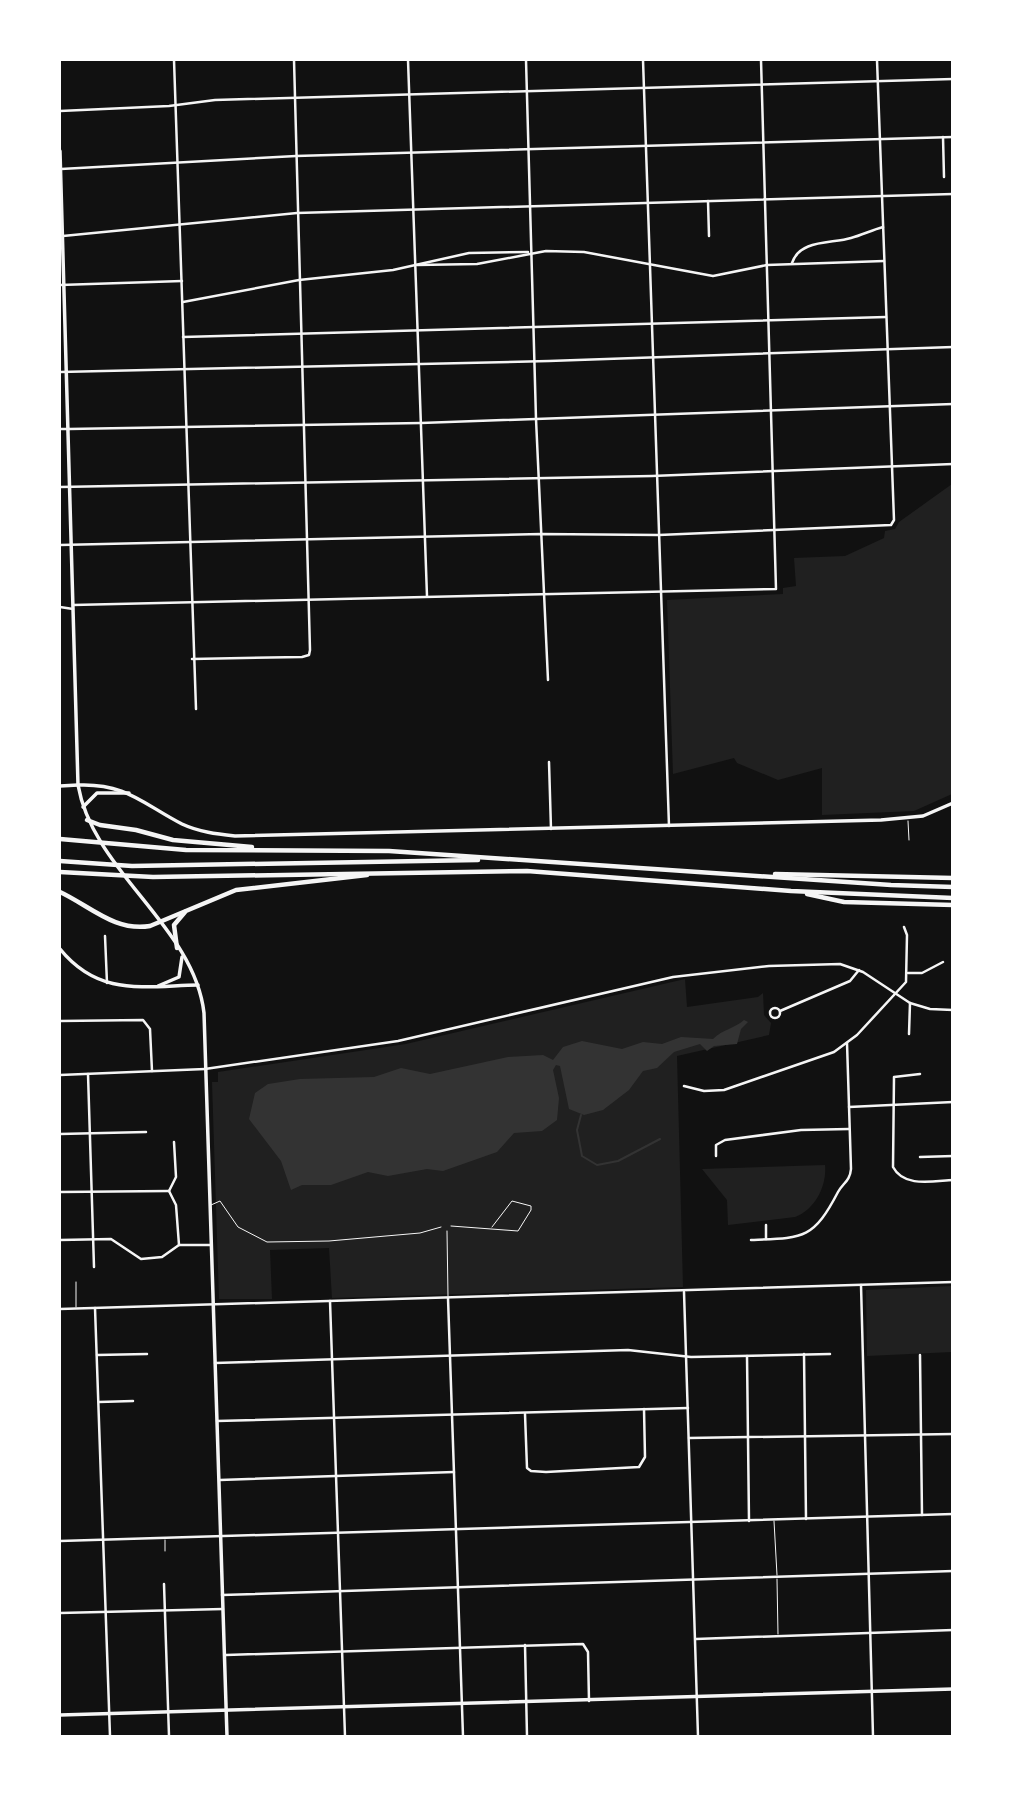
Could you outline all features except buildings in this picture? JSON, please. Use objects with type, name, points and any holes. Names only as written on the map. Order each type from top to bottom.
[{"type":"highway","points":[[87,820],[100,825],[194,843],[288,849]]},
{"type":"highway","points":[[60,839],[186,850],[389,851],[953,887]]},
{"type":"highway","points":[[60,861],[131,866],[528,860]]},
{"type":"highway","points":[[697,871],[905,878],[953,876]]},
{"type":"highway","points":[[60,872],[153,877],[401,872],[575,873],[790,891],[953,898]]},
{"type":"highway","points":[[60,892],[123,926],[147,926],[246,888],[401,872]]},
{"type":"highway","points":[[790,891],[844,902],[953,906]]},
{"type":"highway","points":[[177,948],[173,931],[175,922],[198,905]]},
{"type":"main road","points":[[60,151],[78,785],[87,820],[182,955],[198,985],[204,1013],[227,1737]]},
{"type":"main road","points":[[60,786],[102,784],[129,793],[185,825],[223,835],[551,829],[908,818],[929,814],[953,803]]},
{"type":"main road","points":[[83,807],[97,793],[129,793]]},
{"type":"main road","points":[[60,949],[83,972],[107,983],[124,987],[198,985]]},
{"type":"main road","points":[[158,986],[179,976],[182,955]]},
{"type":"main road","points":[[60,1715],[462,1706],[953,1689]]},
{"type":"street","points":[[174,60],[192,659],[196,709]]},
{"type":"street","points":[[192,659],[309,655],[294,60]]},
{"type":"street","points":[[408,60],[427,596]]},
{"type":"street","points":[[526,60],[538,476],[548,680]]},
{"type":"street","points":[[643,60],[669,826]]},
{"type":"street","points":[[60,607],[427,596],[661,594],[776,589],[761,60]]},
{"type":"street","points":[[60,545],[541,534],[659,535],[892,525],[877,60]]},
{"type":"street","points":[[60,111],[295,98],[953,79]]},
{"type":"street","points":[[60,169],[151,166],[177,160],[953,136]]},
{"type":"street","points":[[943,137],[944,177]]},
{"type":"street","points":[[63,236],[297,213],[953,194]]},
{"type":"street","points":[[708,201],[709,236]]},
{"type":"street","points":[[792,264],[795,256],[807,247],[851,238],[883,227]]},
{"type":"street","points":[[182,302],[299,280],[416,265],[487,250],[584,253],[719,276],[767,265],[884,261]]},
{"type":"street","points":[[416,265],[477,264],[532,253]]},
{"type":"street","points":[[62,285],[182,281]]},
{"type":"street","points":[[183,337],[651,327],[886,317]]},
{"type":"street","points":[[60,372],[535,362],[953,347]]},
{"type":"street","points":[[60,429],[421,423],[953,404]]},
{"type":"street","points":[[60,487],[657,475],[953,464]]},
{"type":"street","points":[[549,762],[551,829]]},
{"type":"street","points":[[684,1086],[709,1091],[729,1089],[817,1059],[847,1043],[906,983],[907,933],[904,928]]},
{"type":"street","points":[[105,936],[107,983]]},
{"type":"street","points":[[60,1075],[205,1069],[405,1040],[681,976],[826,962],[859,970],[910,1003],[930,1009],[953,1010]]},
{"type":"street","points":[[908,973],[922,973],[943,962]]},
{"type":"street","points":[[780,1011],[850,981],[859,970]]},
{"type":"street","points":[[909,1034],[910,1003]]},
{"type":"street","points":[[60,1021],[132,1019],[145,1022],[150,1029],[152,1072]]},
{"type":"street","points":[[751,1240],[800,1236],[818,1225],[848,1181],[847,1043]]},
{"type":"street","points":[[88,1074],[93,1267]]},
{"type":"street","points":[[920,1074],[894,1076],[892,1160],[896,1173],[917,1181],[953,1180]]},
{"type":"street","points":[[849,1107],[953,1102]]},
{"type":"street","points":[[716,1156],[716,1145],[725,1140],[790,1132],[849,1129]]},
{"type":"street","points":[[60,1133],[146,1132]]},
{"type":"street","points":[[169,1191],[176,1177],[174,1142]]},
{"type":"street","points":[[920,1157],[953,1156]]},
{"type":"street","points":[[60,1192],[169,1191]]},
{"type":"street","points":[[169,1191],[176,1205],[179,1245]]},
{"type":"street","points":[[766,1225],[766,1239]]},
{"type":"street","points":[[60,1240],[111,1239],[141,1259],[162,1257],[179,1245],[211,1245]]},
{"type":"street","points":[[60,1309],[953,1282]]},
{"type":"street","points":[[861,1285],[865,1517],[873,1737]]},
{"type":"street","points":[[684,1291],[698,1737]]},
{"type":"street","points":[[449,1298],[463,1737]]},
{"type":"street","points":[[330,1301],[345,1737]]},
{"type":"street","points":[[95,1308],[110,1737]]},
{"type":"street","points":[[215,1363],[628,1350],[686,1357],[830,1354]]},
{"type":"street","points":[[97,1355],[147,1354]]},
{"type":"street","points":[[804,1354],[806,1519]]},
{"type":"street","points":[[747,1355],[749,1521]]},
{"type":"street","points":[[920,1355],[922,1516]]},
{"type":"street","points":[[99,1402],[133,1401]]},
{"type":"street","points":[[217,1421],[688,1408]]},
{"type":"street","points":[[524,1413],[527,1468],[531,1471],[546,1472],[632,1468],[642,1464],[645,1453],[644,1409]]},
{"type":"street","points":[[689,1438],[953,1434]]},
{"type":"street","points":[[219,1480],[454,1472]]},
{"type":"street","points":[[60,1541],[105,1542],[953,1514]]},
{"type":"street","points":[[222,1595],[953,1571]]},
{"type":"street","points":[[164,1584],[169,1737]]},
{"type":"street","points":[[60,1613],[223,1609]]},
{"type":"street","points":[[696,1639],[953,1630]]},
{"type":"street","points":[[525,1645],[527,1737]]},
{"type":"street","points":[[224,1655],[525,1645],[586,1646],[589,1701]]},
{"type":"lane","points":[[908,818],[909,840]]},
{"type":"lane","points":[[210,1205],[220,1201],[238,1227],[267,1242],[329,1241],[420,1233],[441,1227]]},
{"type":"lane","points":[[451,1226],[476,1230],[492,1227],[519,1230],[531,1210],[530,1204],[512,1201],[492,1227]]},
{"type":"lane","points":[[447,1231],[449,1298]]},
{"type":"lane","points":[[76,1282],[76,1309]]},
{"type":"lane","points":[[774,1521],[778,1636]]},
{"type":"lane","points":[[164,1540],[165,1551]]},
{"type":"shaded area","points":[[952,484],[952,794],[914,811],[822,815],[822,768],[778,780],[737,763],[734,758],[673,774],[667,600],[783,594],[783,588],[796,586],[794,558],[845,556],[884,538],[885,531],[895,529],[899,522]]},
{"type":"shaded area","points":[[685,979],[687,1007],[758,997],[763,993],[764,1015],[771,1023],[769,1035],[677,1056],[683,1287],[332,1298],[329,1248],[270,1250],[272,1299],[219,1299],[212,1082],[218,1082],[218,1072],[406,1044]]},
{"type":"shaded area","points":[[744,1020],[748,1022],[741,1029],[737,1044],[714,1046],[707,1051],[700,1044],[674,1052],[657,1068],[643,1071],[629,1090],[603,1110],[584,1115],[569,1109],[560,1066],[556,1065],[553,1070],[559,1098],[557,1120],[542,1131],[514,1133],[497,1152],[443,1171],[427,1169],[388,1176],[368,1172],[331,1185],[302,1185],[291,1190],[281,1161],[249,1119],[255,1093],[268,1084],[300,1079],[374,1077],[401,1068],[430,1074],[508,1057],[543,1055],[553,1060],[563,1047],[582,1041],[622,1049],[643,1042],[662,1044],[681,1037],[713,1039]]},
{"type":"shaded area","points":[[825,1165],[819,1196],[802,1213],[795,1217],[728,1225],[727,1200],[702,1169]]},
{"type":"shaded area","points":[[952,1286],[952,1352],[867,1356],[866,1290]]},
{"type":"waterway","points":[[581,1115],[577,1130],[582,1156],[597,1165],[618,1161],[660,1139]]}]
